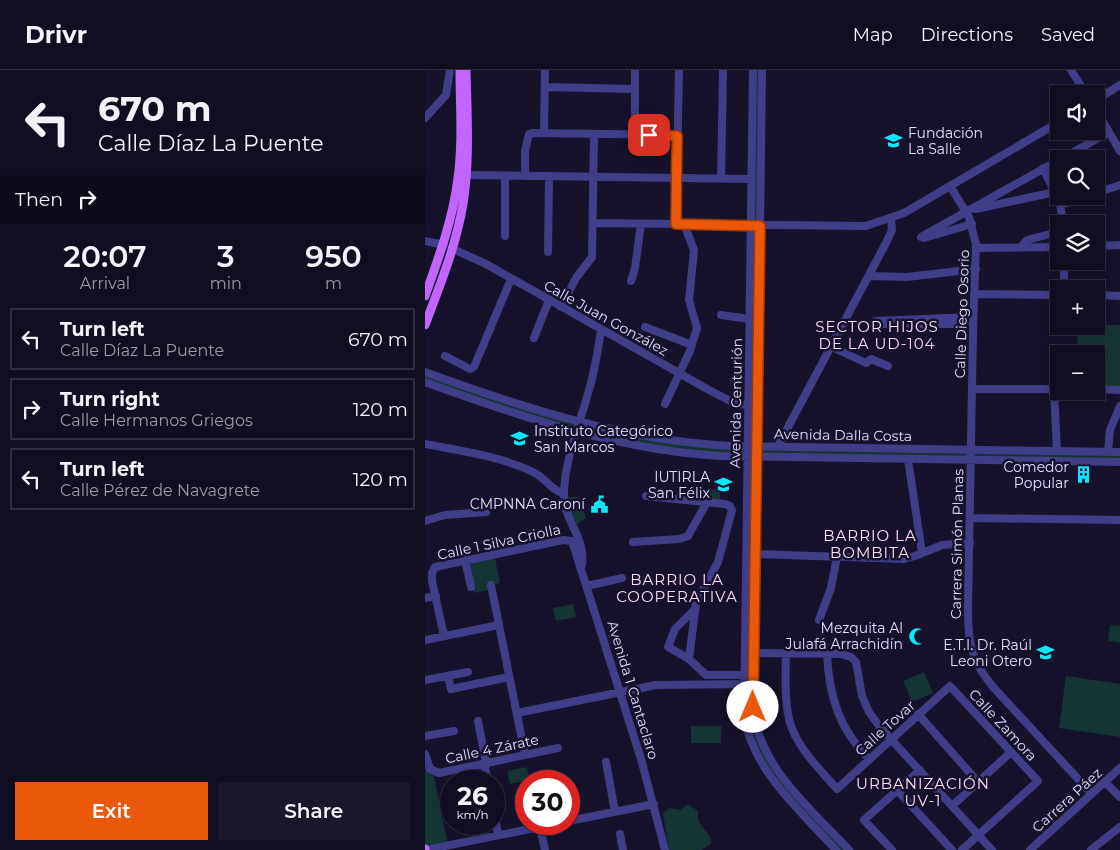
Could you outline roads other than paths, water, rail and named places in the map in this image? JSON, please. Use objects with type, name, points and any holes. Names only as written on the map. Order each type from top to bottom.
[{"type":"main road","points":[[425,296],[452,213],[460,165],[460,70]]},
{"type":"main road","points":[[425,325],[453,249],[463,204],[466,175],[466,70]]},
{"type":"street","points":[[425,118],[446,95],[450,70]]},
{"type":"street","points":[[544,132],[545,70]]},
{"type":"street","points":[[635,70],[635,134]]},
{"type":"street","points":[[665,404],[680,374],[697,328],[689,300],[695,254],[680,224],[677,178],[679,70]]},
{"type":"street","points":[[721,179],[723,70]]},
{"type":"street","name":"Avenida Centurión","points":[[763,70],[754,717],[767,755],[779,773],[849,850]]},
{"type":"street","points":[[1071,70],[1080,85]]},
{"type":"street","name":"Avenida Centurión","points":[[753,72],[744,675],[746,726],[761,764],[774,782],[836,850]]},
{"type":"street","points":[[1105,94],[1120,85]]},
{"type":"street","points":[[545,88],[635,89]]},
{"type":"street","points":[[1105,125],[1120,150]]},
{"type":"street","points":[[593,224],[857,227],[891,219],[1050,127]]},
{"type":"street","points":[[525,176],[525,150],[529,134],[544,132],[677,136]]},
{"type":"street","points":[[1076,150],[1109,132]]},
{"type":"street","points":[[561,307],[576,278],[592,258],[594,134]]},
{"type":"street","points":[[972,224],[924,238],[921,236],[1050,164]]},
{"type":"street","points":[[1043,168],[1050,182]]},
{"type":"street","points":[[466,175],[751,179]]},
{"type":"street","points":[[505,176],[505,236]]},
{"type":"street","points":[[548,252],[549,176]]},
{"type":"street","points":[[1105,190],[1120,185]]},
{"type":"street","name":"Calle Diego Osorio","points":[[950,186],[967,211],[977,248],[973,320],[971,459]]},
{"type":"street","points":[[967,211],[1050,193]]},
{"type":"street","points":[[1061,205],[1062,215]]},
{"type":"street","points":[[778,446],[832,347],[890,234],[893,226],[891,219]]},
{"type":"street","points":[[631,281],[635,268],[641,224]]},
{"type":"street","points":[[1021,247],[1027,240],[1050,234]]},
{"type":"street","points":[[425,241],[443,245]]},
{"type":"street","points":[[1105,246],[1120,245]]},
{"type":"street","points":[[977,248],[1050,247]]},
{"type":"street","name":"Calle Juan González","points":[[453,249],[477,259],[730,401],[749,405]]},
{"type":"street","points":[[869,276],[912,277],[976,269]]},
{"type":"street","points":[[445,356],[470,369],[474,367],[511,279]]},
{"type":"street","points":[[974,294],[1050,295]]},
{"type":"street","points":[[1105,295],[1120,296]]},
{"type":"street","points":[[534,338],[549,300]]},
{"type":"street","points":[[721,315],[749,319]]},
{"type":"street","points":[[973,320],[898,325],[877,324],[875,321],[973,320]]},
{"type":"street","points":[[645,327],[692,345]]},
{"type":"street","points":[[582,570],[583,548],[567,515],[564,494],[567,468],[590,388],[601,330]]},
{"type":"street","points":[[832,347],[866,363],[871,359],[888,366]]},
{"type":"street","name":"Avenida Dalla Costa","points":[[425,372],[502,399],[580,420],[676,442],[748,446],[1120,452]]},
{"type":"street","name":"Avenida Dalla Costa","points":[[425,382],[505,410],[577,430],[671,451],[747,456],[1120,462]]},
{"type":"street","points":[[972,389],[1050,389]]},
{"type":"street","points":[[1105,389],[1120,390]]},
{"type":"street","points":[[1057,400],[1057,451]]},
{"type":"street","points":[[1108,452],[1110,430],[1120,406]]},
{"type":"street","points":[[425,444],[487,456],[534,472],[552,489],[564,494]]},
{"type":"street","points":[[908,458],[923,554]]},
{"type":"street","name":"Carrera Simón Planas","points":[[971,459],[968,631],[970,650],[975,661],[993,687],[1092,794]]},
{"type":"street","points":[[646,496],[730,506],[732,514],[718,562],[698,599],[695,610],[689,659]]},
{"type":"street","points":[[633,542],[679,539],[687,536],[706,504]]},
{"type":"street","points":[[425,521],[445,515],[486,512]]},
{"type":"street","points":[[970,518],[1120,520]]},
{"type":"street","name":"Avenida 1 Cantaclaro","points":[[570,540],[582,570],[620,692],[654,804],[665,850]]},
{"type":"street","name":"Calle 1 Silva Criolla","points":[[435,596],[433,568],[570,540]]},
{"type":"street","points":[[755,554],[904,559],[923,554],[941,545],[970,543]]},
{"type":"street","points":[[819,620],[831,588],[837,556]]},
{"type":"street","points":[[465,560],[471,586]]},
{"type":"street","points":[[587,586],[622,578]]},
{"type":"street","points":[[491,585],[525,755]]},
{"type":"street","points":[[425,598],[435,596],[444,636]]},
{"type":"street","points":[[695,610],[677,627],[667,645],[689,659],[706,676],[744,675]]},
{"type":"street","points":[[425,640],[499,625]]},
{"type":"street","points":[[754,653],[845,655],[856,662],[865,704],[879,726],[992,850]]},
{"type":"street","name":"Calle Tovar","points":[[786,654],[785,706],[789,725],[799,747],[837,789],[950,686]]},
{"type":"street","points":[[827,654],[829,680],[836,711],[849,736],[869,759]]},
{"type":"street","points":[[425,680],[468,672]]},
{"type":"street","points":[[448,676],[451,689],[509,677]]},
{"type":"street","points":[[517,713],[665,684],[753,684]]},
{"type":"street","name":"Calle Zamora","points":[[950,686],[1038,781],[979,835]]},
{"type":"street","points":[[918,714],[978,782]]},
{"type":"street","points":[[478,721],[486,770]]},
{"type":"street","points":[[425,736],[454,730]]},
{"type":"street","name":"Calle 4 Zárate","points":[[425,754],[431,771],[439,773],[558,748]]},
{"type":"street","points":[[952,806],[1011,752]]},
{"type":"street","points":[[606,762],[615,812]]},
{"type":"street","name":"Carrera Páez","points":[[1030,850],[1120,768]]},
{"type":"street","points":[[892,850],[864,820],[919,770]]},
{"type":"street","points":[[1105,782],[1120,797]]},
{"type":"street","points":[[897,790],[951,850]]},
{"type":"street","points":[[580,819],[654,804]]},
{"type":"street","points":[[1091,850],[1120,827]]},
{"type":"street","points":[[620,834],[623,850]]},
{"type":"street","points":[[425,850],[444,848],[498,835]]},
{"type":"street","points":[[542,835],[545,850]]},
{"type":"street","points":[[962,850],[979,835]]},
{"type":"place","name":"Fundación La Salle","points":[[894,141]]},
{"type":"place","name":"Instituto Categórico San Marcos","points":[[520,439]]},
{"type":"place","name":"Comedor Popular","points":[[1083,475]]},
{"type":"place","name":"IUTIRLA San Félix","points":[[724,485]]},
{"type":"place","name":"CMPNNA Caroní","points":[[599,504]]},
{"type":"place","name":"Mezquita Al Julafá Arrachidín","points":[[917,636]]},
{"type":"place","name":"E.T.I. Dr. Raúl Leoni Otero","points":[[1046,653]]},
{"type":"district","name":"SECTOR HIJOS DE LA UD-104","points":[[877,336]]},
{"type":"district","name":"BARRIO LA BOMBITA","points":[[870,544]]},
{"type":"district","name":"BARRIO LA COOPERATIVA","points":[[677,588]]},
{"type":"district","name":"URBANIZACIÓN UV-1","points":[[923,792]]}]
